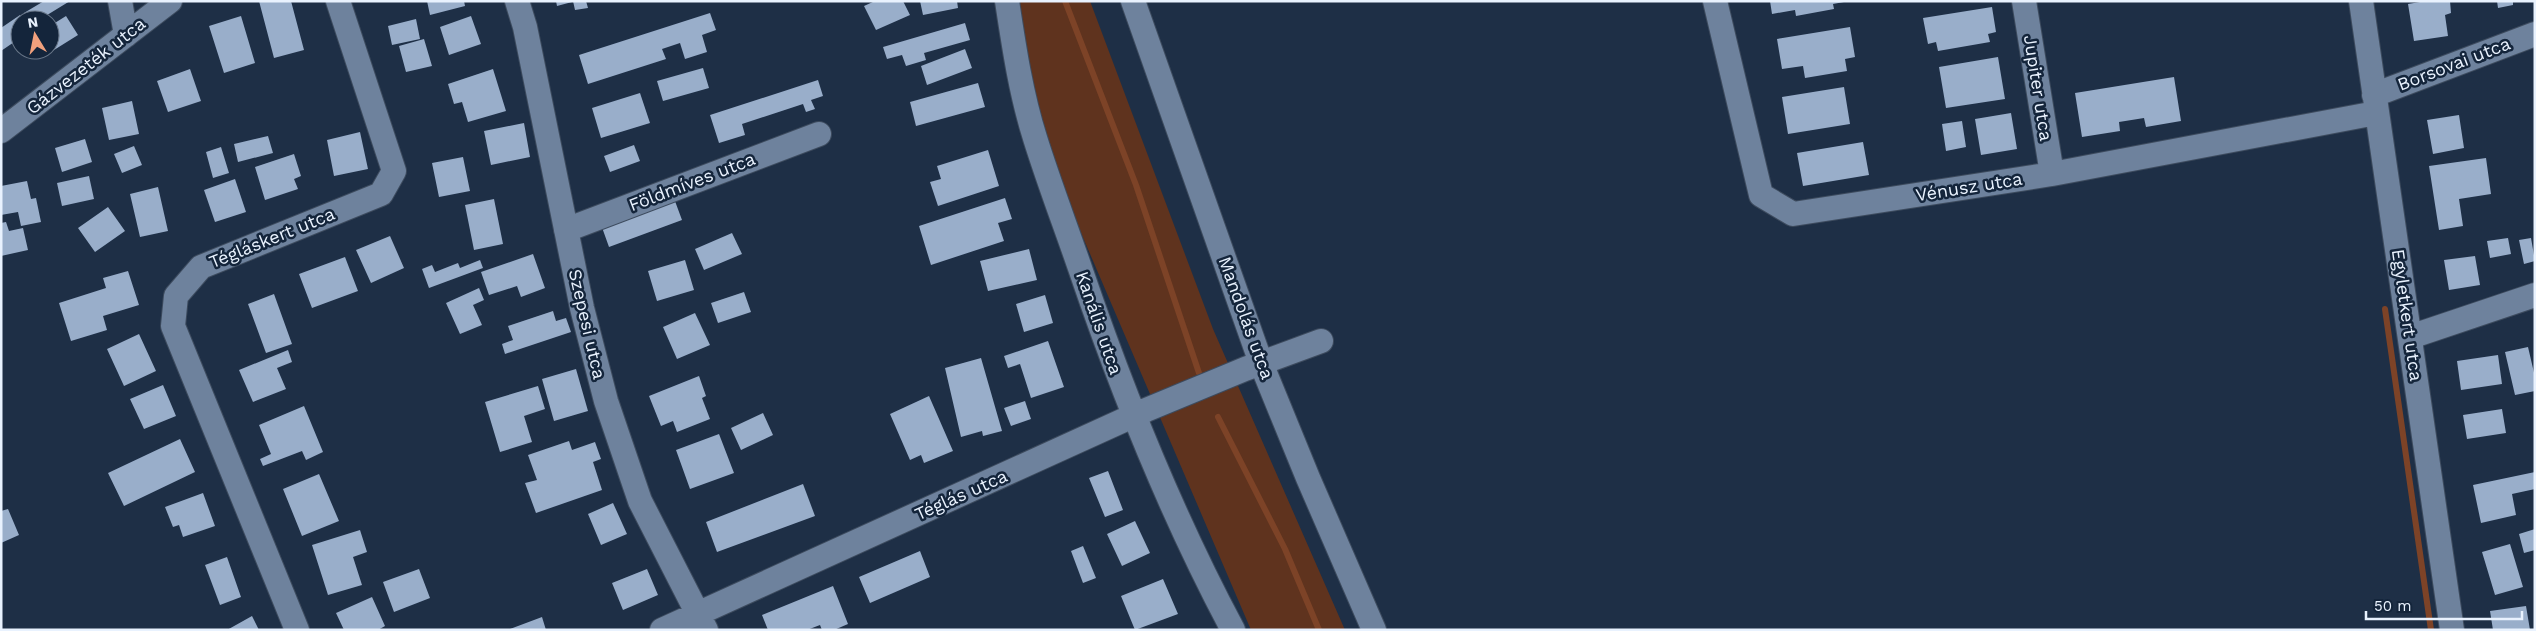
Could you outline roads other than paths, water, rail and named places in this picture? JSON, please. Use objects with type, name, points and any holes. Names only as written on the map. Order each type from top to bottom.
[{"type":"street","points":[[120,1],[126,35]]},
{"type":"street","name":"Gázvezeték utca","points":[[1,131],[170,1]]},
{"type":"street","name":"Tégláskert utca","points":[[297,630],[174,326],[176,296],[200,268],[381,194],[394,170],[338,1]]},
{"type":"street","name":"Szepesi utca","points":[[517,1],[525,27],[582,308],[606,401],[640,501],[702,622]]},
{"type":"street","name":"Kanális utca","points":[[1006,1],[1016,60],[1035,137],[1133,417],[1169,500],[1233,630]]},
{"type":"street","name":"Mandolás utca","points":[[1133,1],[1261,363],[1308,478],[1374,630]]},
{"type":"street","name":"Vénusz utca","points":[[1715,1],[1761,195],[1793,214],[2052,174],[2375,104]]},
{"type":"street","name":"Jupiter utca","points":[[2024,1],[2052,174]]},
{"type":"street","name":"Egyletkert utca","points":[[2361,1],[2452,630]]},
{"type":"street","name":"Borsovai utca","points":[[2375,104],[2535,34]]},
{"type":"street","name":"Földmíves utca","points":[[566,230],[819,134]]},
{"type":"street","points":[[2410,337],[2535,295]]},
{"type":"street","name":"Téglás utca","points":[[662,630],[702,622],[1133,417],[1261,363],[1321,341]]},
{"type":"waterway","points":[[1065,1],[1136,185],[1199,373]]},
{"type":"waterway","points":[[2385,309],[2431,630]]},
{"type":"waterway","points":[[1218,417],[1285,549],[1319,630]]}]
